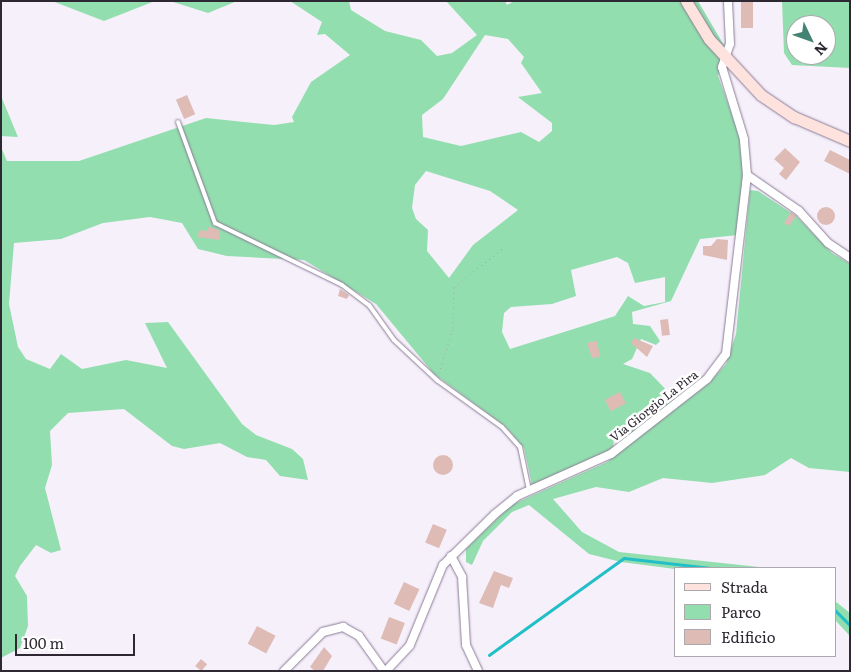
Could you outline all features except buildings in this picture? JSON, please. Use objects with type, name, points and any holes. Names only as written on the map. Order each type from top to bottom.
[{"type":"street","points":[[686,1],[726,60],[761,95],[794,116],[850,141]]},
{"type":"street","name":"Via Giorgio La Pira","points":[[385,671],[410,645],[438,574],[451,556],[506,504],[529,490],[576,474],[611,454],[718,369],[731,327],[747,175],[744,139],[724,82],[728,1]]},
{"type":"street","points":[[747,175],[799,211],[828,243],[850,258]]},
{"type":"street","points":[[451,556],[462,577],[466,645],[478,671]]},
{"type":"street","points":[[284,671],[322,632],[343,627],[360,636],[385,671]]},
{"type":"lane","points":[[178,122],[215,222],[342,284],[369,305],[394,340],[438,381],[502,427],[520,447],[529,490]]},
{"type":"path","points":[[438,381],[453,328],[454,287],[503,248]]},
{"type":"green space","points":[[52,1],[155,1],[104,21]]},
{"type":"green space","points":[[170,1],[237,1],[208,13]]},
{"type":"green space","points":[[290,1],[349,1],[351,10],[385,31],[421,40],[437,56],[452,53],[477,35],[446,1],[505,1],[507,5],[514,1],[698,1],[725,47],[718,76],[741,139],[743,179],[738,235],[700,239],[671,301],[632,312],[633,324],[650,326],[660,341],[656,345],[641,339],[632,359],[623,364],[650,373],[676,400],[633,434],[614,437],[613,450],[532,485],[524,448],[506,427],[434,374],[376,304],[304,260],[227,256],[198,249],[182,223],[150,217],[103,223],[61,239],[14,243],[9,304],[18,347],[26,359],[50,369],[61,354],[82,369],[126,360],[167,368],[145,323],[168,322],[242,424],[256,435],[292,449],[303,459],[308,480],[280,476],[266,460],[247,457],[220,443],[184,449],[172,446],[124,409],[68,413],[50,431],[52,465],[45,488],[61,550],[51,553],[36,545],[20,566],[15,576],[27,596],[28,626],[20,648],[1,658],[1,147],[7,161],[79,161],[206,118],[274,125],[294,122],[292,117],[311,82],[350,55],[325,34],[317,35],[322,22]],"holes":[[[485,35],[508,39],[524,57],[521,63],[542,93],[518,97],[552,123],[552,131],[539,142],[521,132],[461,146],[423,137],[422,115],[443,99]],[[426,171],[490,191],[518,210],[473,245],[449,278],[427,251],[428,230],[416,219],[412,208],[415,185]],[[617,257],[628,263],[635,283],[665,277],[665,302],[644,306],[628,296],[615,316],[510,349],[502,332],[504,313],[511,307],[552,304],[576,296],[571,270]]]},
{"type":"green space","points":[[782,1],[850,1],[850,68],[792,65],[836,65],[836,15],[786,15],[786,56],[784,53]]},
{"type":"green space","points":[[1,96],[18,137],[1,136]]},
{"type":"green space","points":[[750,190],[758,191],[796,216],[832,253],[850,264],[850,472],[809,468],[791,458],[765,475],[712,483],[663,478],[629,492],[596,487],[553,499],[582,532],[619,552],[759,567],[674,567],[674,569],[621,562],[589,554],[529,505],[512,512],[483,541],[472,565],[466,562],[466,549],[511,505],[607,462],[708,384],[726,364],[736,334]]},
{"type":"green space","points":[[836,602],[850,613],[850,636],[836,621]]},
{"type":"waterway","points":[[489,655],[624,558],[701,567]]},
{"type":"waterway","points":[[836,611],[850,625]]}]
